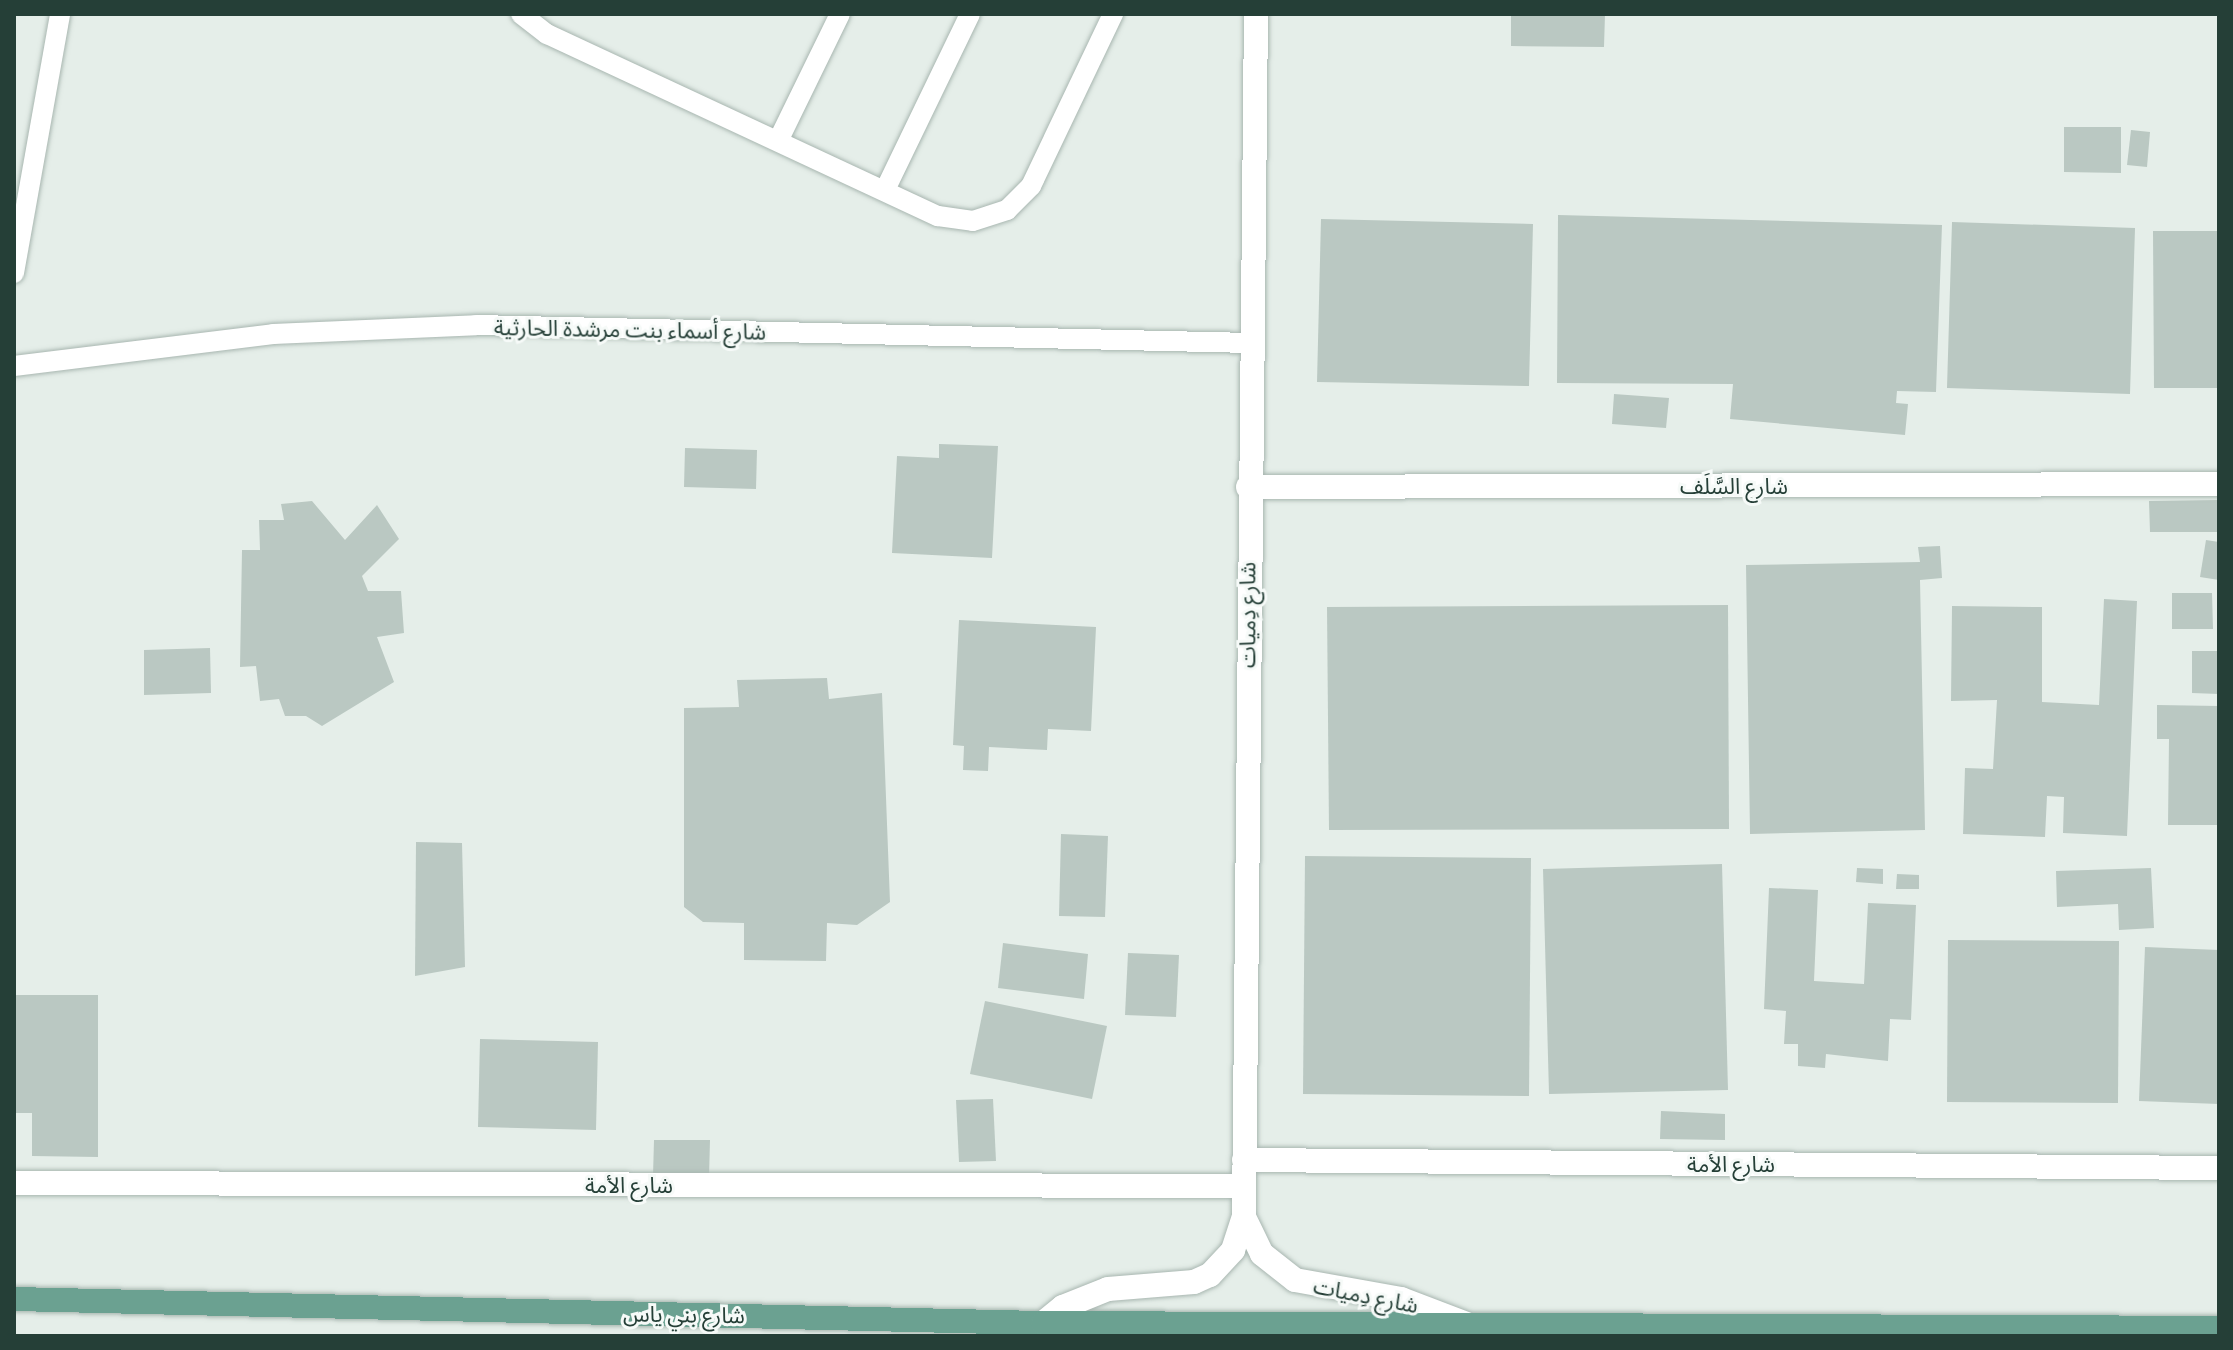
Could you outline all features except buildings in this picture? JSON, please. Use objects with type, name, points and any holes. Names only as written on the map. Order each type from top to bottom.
[{"type":"main road","name":"شارع بني ياس","points":[[14,1299],[1043,1323],[2219,1328]]},
{"type":"street","name":"شارع دِميات","points":[[1043,1323],[1063,1307],[1108,1289],[1194,1282],[1210,1275],[1233,1250],[1244,1217],[1249,343],[1256,14]]},
{"type":"street","name":"شارع السَّلَف","points":[[1248,487],[2219,484]]},
{"type":"street","name":"شارع الأمة","points":[[1244,1160],[2219,1168]]},
{"type":"street","name":"شارع الأمة","points":[[14,1183],[1244,1186]]},
{"type":"street","name":"شارع دِميات","points":[[1244,1217],[1262,1254],[1295,1280],[1401,1299],[1469,1325]]},
{"type":"lane","points":[[14,273],[60,14]]},
{"type":"lane","points":[[521,14],[547,34],[955,220],[991,218],[1021,200],[1113,14]]},
{"type":"lane","points":[[778,141],[840,14]]},
{"type":"lane","points":[[885,190],[970,14]]},
{"type":"lane","name":"شارع أسماء بنت مرشدة الحارثية","points":[[14,366],[273,334],[476,325],[1249,343]]}]
